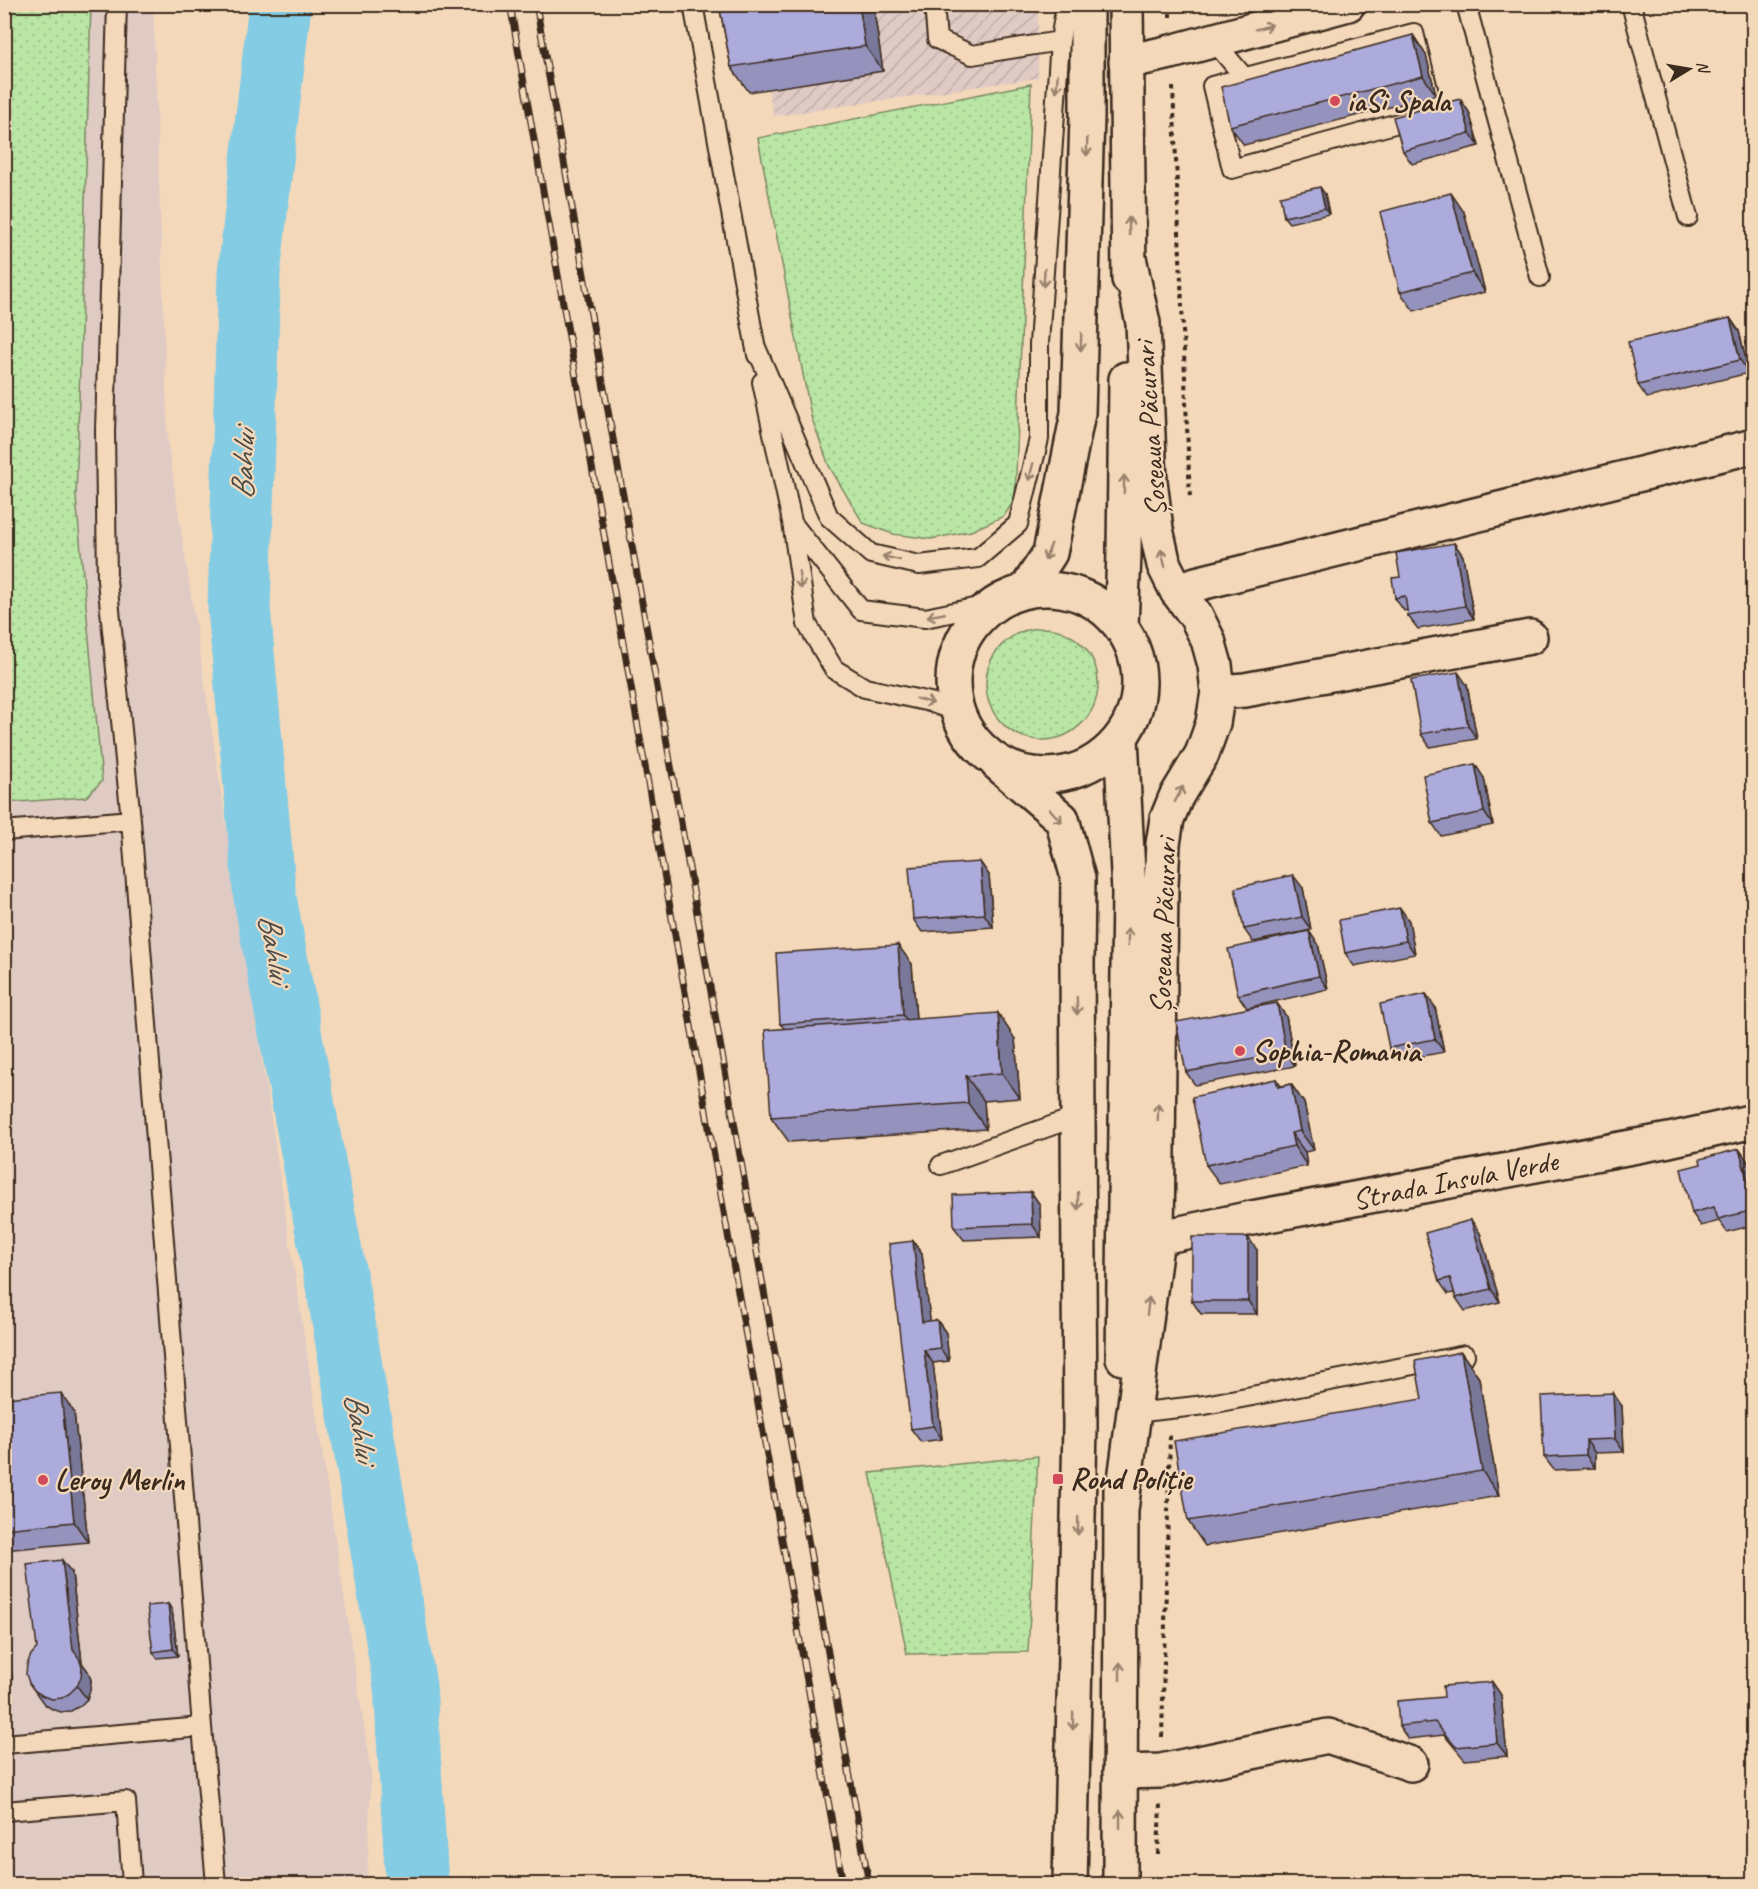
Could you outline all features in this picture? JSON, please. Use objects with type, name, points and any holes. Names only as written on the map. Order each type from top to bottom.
[{"type":"main road","points":[[1025,591],[1050,553],[1078,413],[1088,117],[1087,4]]},
{"type":"main road","points":[[1121,626],[1129,258],[1126,4]]},
{"type":"main road","points":[[1126,62],[1348,4]]},
{"type":"main road","name":"Șoseaua Păcurari","points":[[1121,1510],[1157,1238],[1163,844],[1167,819],[1176,797],[1202,754],[1214,723],[1218,692],[1215,665],[1208,640],[1196,616],[1177,591],[1164,566],[1156,529],[1150,482],[1143,323],[1129,258]]},
{"type":"main road","points":[[1177,591],[1196,584],[1754,446]]},
{"type":"main road","points":[[997,763],[1018,772],[1041,777],[1064,775],[1086,767],[1105,755],[1121,738],[1133,717],[1139,694],[1138,670],[1132,647],[1121,626],[1098,605],[1071,592],[1040,588],[1008,596],[993,604],[972,625],[957,651],[952,681],[957,712],[972,741],[997,763],[1062,819],[1078,878],[1080,1426],[1070,1884]]},
{"type":"main road","points":[[1218,692],[1245,690],[1530,637]]},
{"type":"main road","points":[[1119,1884],[1129,892],[1121,738]]},
{"type":"main road","name":"Strada Insula Verde","points":[[1157,1238],[1669,1140],[1754,1121]]},
{"type":"main road","points":[[1120,1772],[1161,1771],[1328,1736],[1411,1764]]},
{"type":"lane","points":[[117,4],[105,432],[107,580],[131,820],[216,1884]]},
{"type":"lane","points":[[693,4],[755,345],[792,522],[807,624],[834,669],[864,688],[930,702],[957,712]]},
{"type":"lane","points":[[934,4],[937,39],[972,55],[1060,41]]},
{"type":"lane","points":[[755,345],[829,517],[872,554],[919,565],[978,558],[1018,524],[1039,438],[1039,344],[1060,41],[1066,4]]},
{"type":"lane","points":[[1466,4],[1540,277]]},
{"type":"lane","points":[[1631,4],[1688,217]]},
{"type":"lane","points":[[1414,33],[1434,113],[1232,169],[1212,86],[1244,77],[1414,33]]},
{"type":"lane","points":[[1213,40],[1244,77],[1250,98]]},
{"type":"lane","points":[[1259,140],[1264,160]]},
{"type":"lane","points":[[792,522],[861,610],[925,618],[993,604]]},
{"type":"lane","points":[[4,831],[131,820]]},
{"type":"lane","points":[[941,1165],[1079,1116]]},
{"type":"lane","points":[[1134,1413],[1205,1405],[1465,1355]]},
{"type":"lane","points":[[4,1744],[202,1727]]},
{"type":"lane","points":[[4,1811],[126,1801],[132,1884]]},
{"type":"shaded area","points":[[5,5],[153,5],[168,445],[371,1773],[367,1884],[5,1884]]},
{"type":"shaded area","points":[[748,5],[1038,5],[1038,78],[774,116]]},
{"type":"green space","points":[[5,4],[91,5],[76,497],[102,781],[86,797],[5,803]]},
{"type":"green space","points":[[1031,84],[1015,499],[1004,516],[971,531],[931,539],[893,534],[863,523],[829,466],[811,416],[758,138]]},
{"type":"green space","points":[[1042,628],[1064,632],[1082,644],[1094,662],[1098,684],[1094,706],[1082,724],[1064,736],[1042,740],[1020,736],[1002,724],[990,706],[986,684],[990,662],[1002,644],[1020,632]]},
{"type":"green space","points":[[1038,1456],[1028,1652],[907,1654],[870,1473]]},
{"type":"building","points":[[719,4],[859,4],[865,46],[731,67]]},
{"type":"building","points":[[1413,35],[1423,76],[1230,126],[1221,87]]},
{"type":"building","points":[[1460,99],[1470,133],[1403,151],[1393,117]]},
{"type":"building","points":[[1320,187],[1325,208],[1284,217],[1280,196]]},
{"type":"building","points":[[1451,193],[1472,273],[1400,292],[1380,212]]},
{"type":"building","points":[[1730,318],[1740,360],[1638,385],[1628,342]]},
{"type":"building","points":[[1454,543],[1465,606],[1408,616],[1405,596],[1395,598],[1392,578],[1400,577],[1396,553]]},
{"type":"building","points":[[1458,672],[1468,726],[1421,734],[1411,680]]},
{"type":"building","points":[[1475,764],[1484,812],[1432,823],[1423,775]]},
{"type":"building","points":[[980,862],[984,914],[913,919],[909,867]]},
{"type":"building","points":[[1293,875],[1302,917],[1244,929],[1235,888]]},
{"type":"building","points":[[1400,908],[1406,941],[1345,953],[1339,920]]},
{"type":"building","points":[[1309,931],[1319,976],[1238,995],[1228,949]]},
{"type":"building","points":[[898,945],[903,1015],[780,1024],[776,953]]},
{"type":"building","points":[[1426,994],[1435,1039],[1389,1048],[1380,1004]]},
{"type":"building","name":"Sophia-Romania","points":[[1277,1003],[1286,1053],[1186,1072],[1176,1022]]},
{"type":"building","points":[[998,1013],[1002,1073],[966,1076],[968,1103],[771,1117],[765,1030]]},
{"type":"building","points":[[1276,1079],[1278,1087],[1291,1084],[1300,1131],[1291,1133],[1294,1146],[1206,1165],[1192,1097]]},
{"type":"building","points":[[1739,1149],[1754,1210],[1718,1219],[1714,1207],[1692,1213],[1681,1169],[1701,1164],[1700,1159]]},
{"type":"building","points":[[1031,1192],[1032,1224],[954,1227],[953,1195]]},
{"type":"building","points":[[1471,1220],[1491,1289],[1456,1298],[1450,1278],[1439,1281],[1425,1233]]},
{"type":"building","points":[[1192,1237],[1248,1237],[1248,1301],[1192,1301]]},
{"type":"building","points":[[913,1241],[922,1322],[937,1320],[940,1348],[924,1350],[933,1426],[911,1429],[889,1244]]},
{"type":"building","points":[[1461,1352],[1482,1471],[1188,1521],[1174,1441],[1422,1399],[1415,1361]]},
{"type":"building","name":"Leroy Merlin","points":[[61,1393],[74,1522],[4,1529],[4,1398]]},
{"type":"building","points":[[1613,1393],[1615,1439],[1586,1440],[1586,1455],[1544,1457],[1541,1396]]},
{"type":"building","points":[[62,1560],[73,1650],[82,1667],[77,1686],[62,1698],[52,1699],[35,1691],[26,1674],[31,1655],[37,1648],[27,1564]]},
{"type":"building","points":[[168,1604],[173,1649],[153,1652],[147,1606]]},
{"type":"building","points":[[1492,1682],[1497,1743],[1456,1747],[1435,1722],[1399,1726],[1397,1701],[1444,1697],[1443,1686]]},
{"type":"waterway","name":"Bahlui","points":[[280,4],[249,273],[239,608],[265,898],[339,1296],[405,1686],[417,1884]]},
{"type":"railway","points":[[510,4],[843,1884]]},
{"type":"railway","points":[[536,4],[869,1884]]},
{"type":"place","name":"iaSi Spala","points":[[1335,101]]},
{"type":"place","name":"Sophia-Romania","points":[[1240,1051]]},
{"type":"place","name":"Rond Poliție","points":[[1058,1479]]},
{"type":"place","name":"Leroy Merlin","points":[[43,1480]]}]
